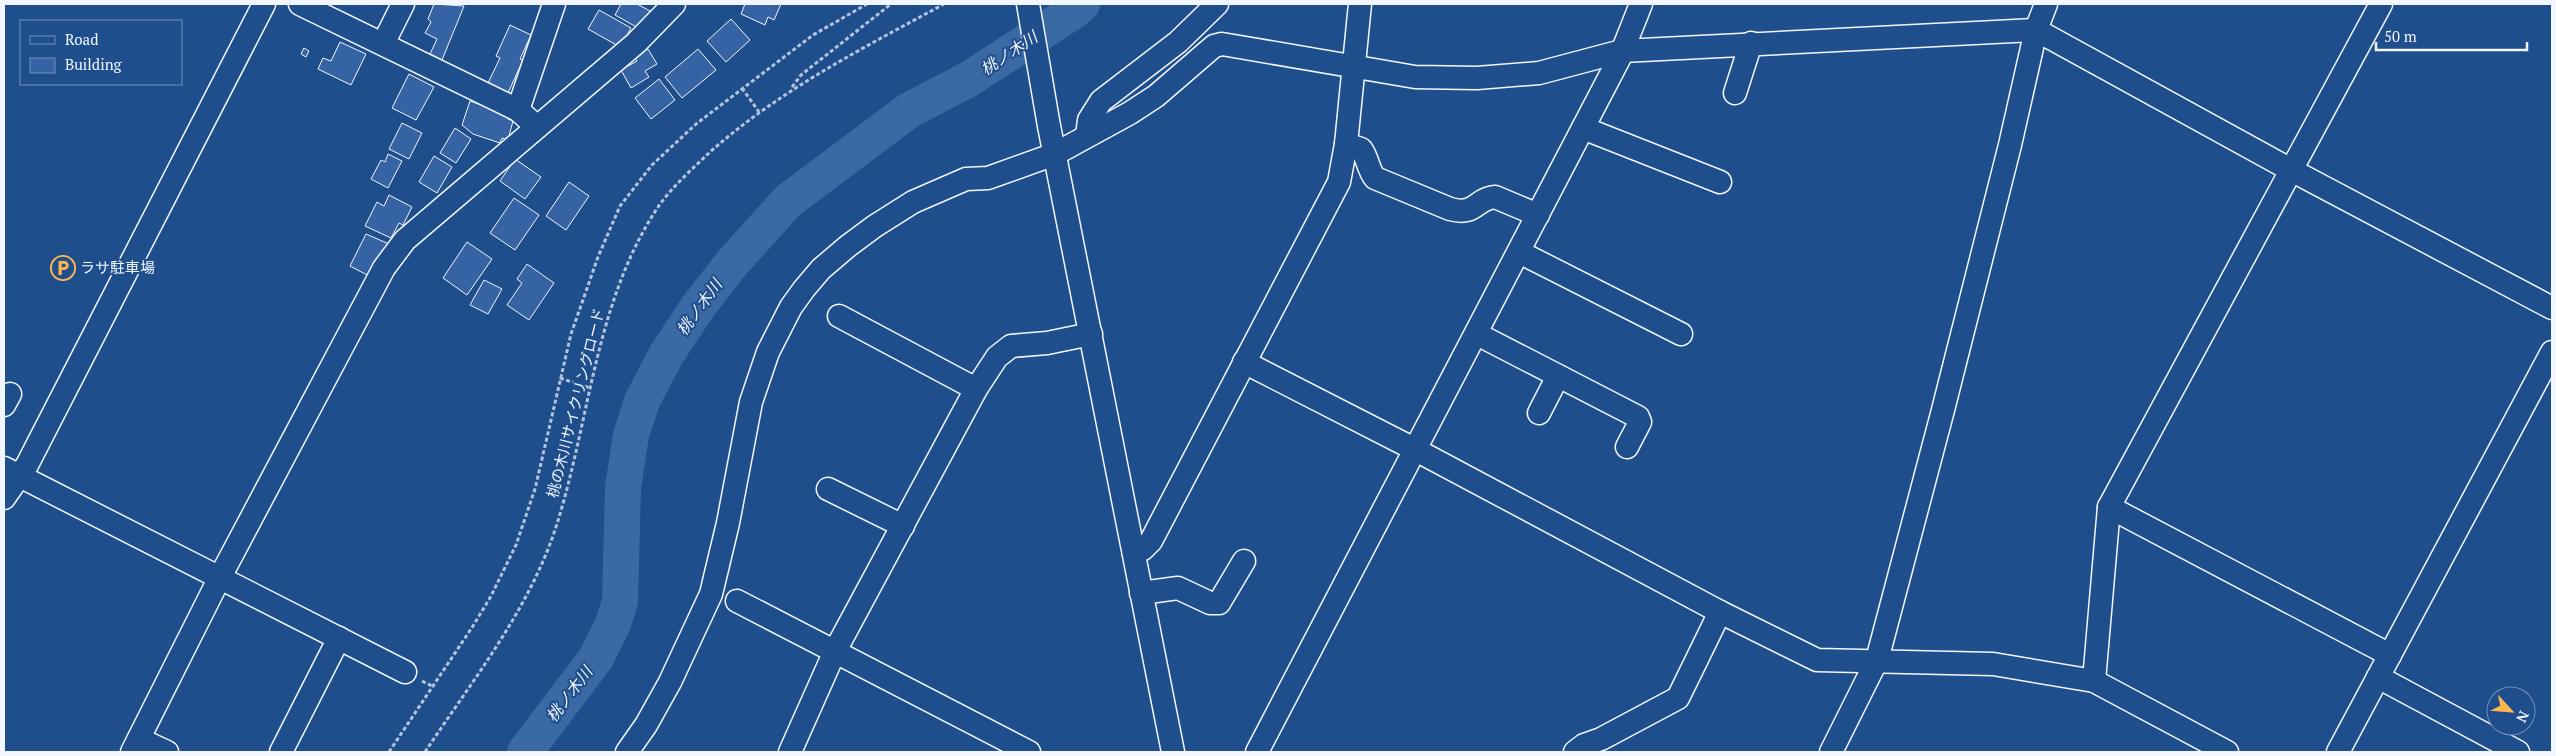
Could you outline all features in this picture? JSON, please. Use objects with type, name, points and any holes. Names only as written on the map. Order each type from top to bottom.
[{"type":"street","points":[[4,498],[12,472],[264,4]]},
{"type":"street","points":[[300,4],[518,110],[538,127]]},
{"type":"street","points":[[383,44],[403,4]]},
{"type":"street","points":[[518,110],[554,4]]},
{"type":"street","points":[[167,752],[135,746],[219,579],[384,268],[405,240],[655,25],[674,4]]},
{"type":"street","points":[[1028,4],[1048,126],[1173,752]]},
{"type":"street","points":[[1087,136],[1089,120],[1101,101],[1178,42],[1217,4]]},
{"type":"street","points":[[1134,553],[1143,549],[1151,541],[1334,192],[1344,162],[1360,4]]},
{"type":"street","points":[[1257,752],[1538,216],[1622,51],[1641,4]]},
{"type":"street","points":[[1831,752],[1877,660],[2010,145],[2036,30],[2046,4]]},
{"type":"street","points":[[2094,681],[2109,507],[2381,4]]},
{"type":"street","points":[[627,752],[646,725],[670,682],[711,594],[751,402],[768,352],[791,307],[821,269],[874,226],[914,202],[966,179],[988,178],[1055,154],[1130,113],[1156,96],[1208,50],[1222,44],[1353,68],[1415,76],[1504,76],[1539,73],[1622,51],[2036,30],[2291,170],[2552,308]]},
{"type":"street","points":[[1735,93],[1751,43]]},
{"type":"street","points":[[1583,128],[1720,182]]},
{"type":"street","points":[[1346,144],[1361,149],[1369,162],[1371,174],[1375,178],[1450,209],[1461,212],[1470,210],[1486,199],[1495,197],[1538,216]]},
{"type":"street","points":[[1519,252],[1681,334]]},
{"type":"street","points":[[839,316],[976,389]]},
{"type":"street","points":[[790,752],[835,651],[976,389],[997,357],[1011,346],[1046,343],[1091,334]]},
{"type":"street","points":[[1476,334],[1638,417],[1640,422],[1626,447]]},
{"type":"street","points":[[2338,752],[2552,352]]},
{"type":"street","points":[[1244,362],[1416,450],[1720,612],[1817,660],[1994,664],[2094,681],[2227,752]]},
{"type":"street","points":[[1540,413],[1558,376]]},
{"type":"street","points":[[12,472],[405,672]]},
{"type":"street","points":[[828,488],[903,526]]},
{"type":"street","points":[[2109,507],[2390,654]]},
{"type":"street","points":[[1141,593],[1178,588],[1210,603],[1219,603],[1244,561]]},
{"type":"street","points":[[737,601],[1029,752]]},
{"type":"street","points":[[1575,752],[1584,745],[1601,739],[1678,698],[1720,612]]},
{"type":"street","points":[[281,752],[339,638]]},
{"type":"street","points":[[2378,677],[2518,752]]},
{"type":"path","points":[[389,752],[473,626],[491,596],[516,544],[535,489],[553,420],[560,378],[571,334],[584,294],[620,206],[635,185],[670,147],[742,88],[813,35],[867,4]]},
{"type":"path","points":[[790,90],[801,75],[890,4]]},
{"type":"path","name":"桃の木川サイクリングロード","points":[[425,752],[520,609],[546,556],[564,499],[601,339],[633,254],[658,207],[698,163],[759,112],[790,90],[944,4]]},
{"type":"path","points":[[742,88],[759,112]]},
{"type":"path","points":[[560,378],[590,388]]},
{"type":"building","points":[[434,4],[464,6],[442,60],[430,54],[437,39],[425,33],[431,22],[428,19]]},
{"type":"building","points":[[621,4],[637,4],[650,11],[640,29],[615,15]]},
{"type":"building","points":[[745,4],[781,4],[774,20],[768,17],[765,25],[741,14]]},
{"type":"building","points":[[599,10],[631,28],[620,47],[588,29]]},
{"type":"building","points":[[731,19],[750,40],[726,62],[707,41]]},
{"type":"building","points":[[510,25],[531,35],[520,59],[523,60],[508,93],[488,83],[500,58],[496,56]]},
{"type":"building","points":[[340,42],[366,54],[351,85],[318,69],[323,58],[331,61]]},
{"type":"building","points":[[304,48],[309,51],[306,57],[301,54]]},
{"type":"building","points":[[648,49],[657,64],[645,71],[649,77],[631,88],[621,70],[637,61],[634,57]]},
{"type":"building","points":[[698,49],[716,70],[682,98],[665,77]]},
{"type":"building","points":[[409,74],[434,87],[416,120],[392,108]]},
{"type":"building","points":[[659,79],[675,100],[651,119],[635,98]]},
{"type":"building","points":[[470,101],[510,115],[508,119],[513,121],[508,140],[502,138],[500,143],[473,134],[462,125]]},
{"type":"building","points":[[402,123],[422,133],[409,159],[389,149]]},
{"type":"building","points":[[455,128],[471,139],[456,163],[440,153]]},
{"type":"building","points":[[388,154],[402,161],[388,188],[371,179],[381,160],[385,162]]},
{"type":"building","points":[[434,156],[452,167],[437,193],[419,182]]},
{"type":"building","points":[[515,159],[541,177],[525,199],[500,181]]},
{"type":"building","points":[[569,182],[589,196],[566,230],[546,216]]},
{"type":"building","points":[[389,195],[412,207],[403,225],[399,223],[391,238],[365,226],[377,202],[384,206]]},
{"type":"building","points":[[514,198],[539,215],[515,250],[490,233]]},
{"type":"building","points":[[366,234],[389,244],[384,252],[382,251],[369,276],[350,266]]},
{"type":"building","points":[[467,242],[492,259],[467,295],[443,278]]},
{"type":"building","points":[[527,264],[554,283],[529,320],[507,305],[522,283],[517,279]]},
{"type":"building","points":[[484,280],[502,289],[488,314],[470,305]]},
{"type":"waterway","name":"桃ノ木川","points":[[525,752],[596,658],[613,624],[620,601],[623,488],[631,435],[642,401],[666,355],[697,308],[732,263],[788,201],[908,111],[969,79],[1082,4]]},
{"type":"place","name":"ラサ駐車場","points":[[63,268]]}]
